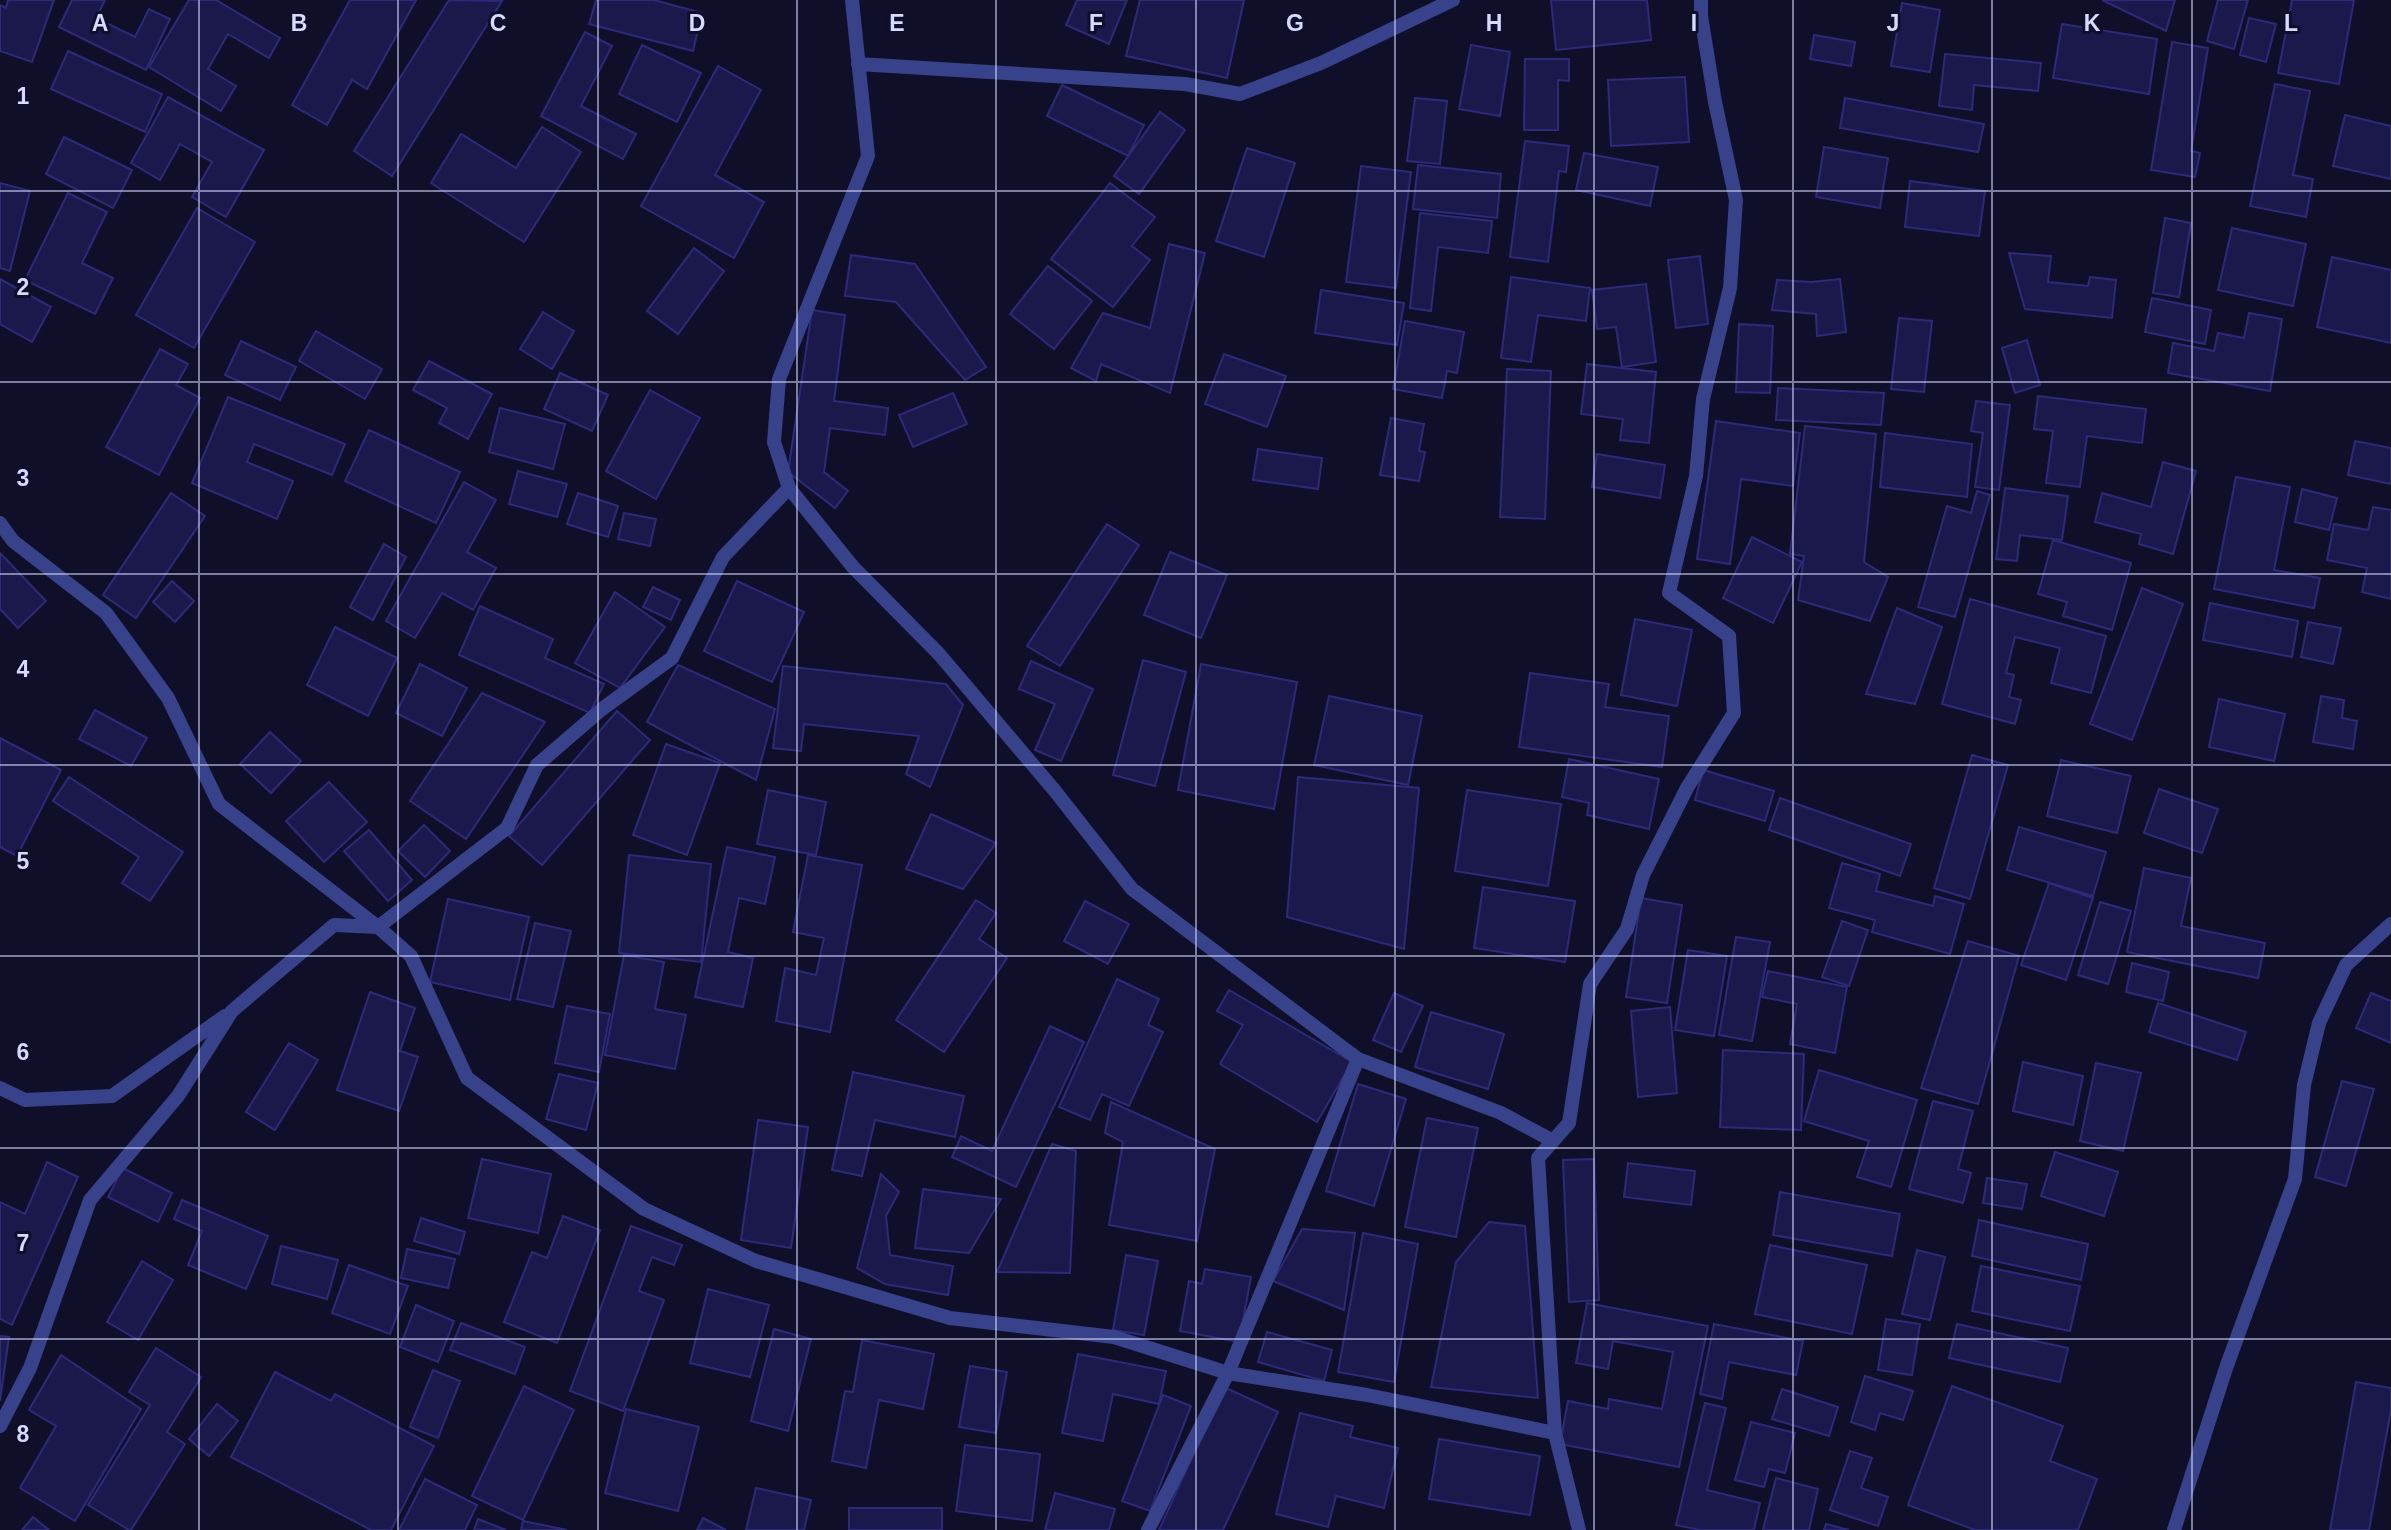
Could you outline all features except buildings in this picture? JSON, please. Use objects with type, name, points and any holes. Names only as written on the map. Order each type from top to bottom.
[{"type":"street","points":[[852,0],[868,156],[779,379],[774,442],[789,488],[853,567],[939,654],[1132,889],[1358,1059],[1501,1113],[1553,1141]]},
{"type":"street","points":[[858,64],[1185,84],[1240,94],[1321,63],[1453,0]]},
{"type":"street","points":[[1579,1530],[1555,1433],[1538,1158],[1569,1123],[1590,984],[1626,929],[1643,875],[1687,788],[1734,713],[1729,635],[1669,593],[1696,477],[1703,399],[1730,288],[1736,200],[1714,102],[1701,0]]},
{"type":"street","points":[[0,1088],[25,1100],[112,1096],[232,1011],[334,925],[378,927],[507,828],[537,765],[602,709],[672,658],[723,558],[789,488]]},
{"type":"street","points":[[0,523],[13,541],[106,613],[168,698],[219,804],[378,927],[411,956],[467,1078],[644,1209],[756,1261],[950,1318],[1114,1337],[1228,1373],[1367,1395],[1555,1433]]},
{"type":"street","points":[[2174,1530],[2226,1368],[2295,1179],[2304,1085],[2319,1023],[2346,965],[2391,923]]},
{"type":"street","points":[[0,1426],[30,1368],[90,1200],[178,1096],[232,1011]]},
{"type":"street","points":[[1149,1530],[1228,1373],[1358,1059]]}]
